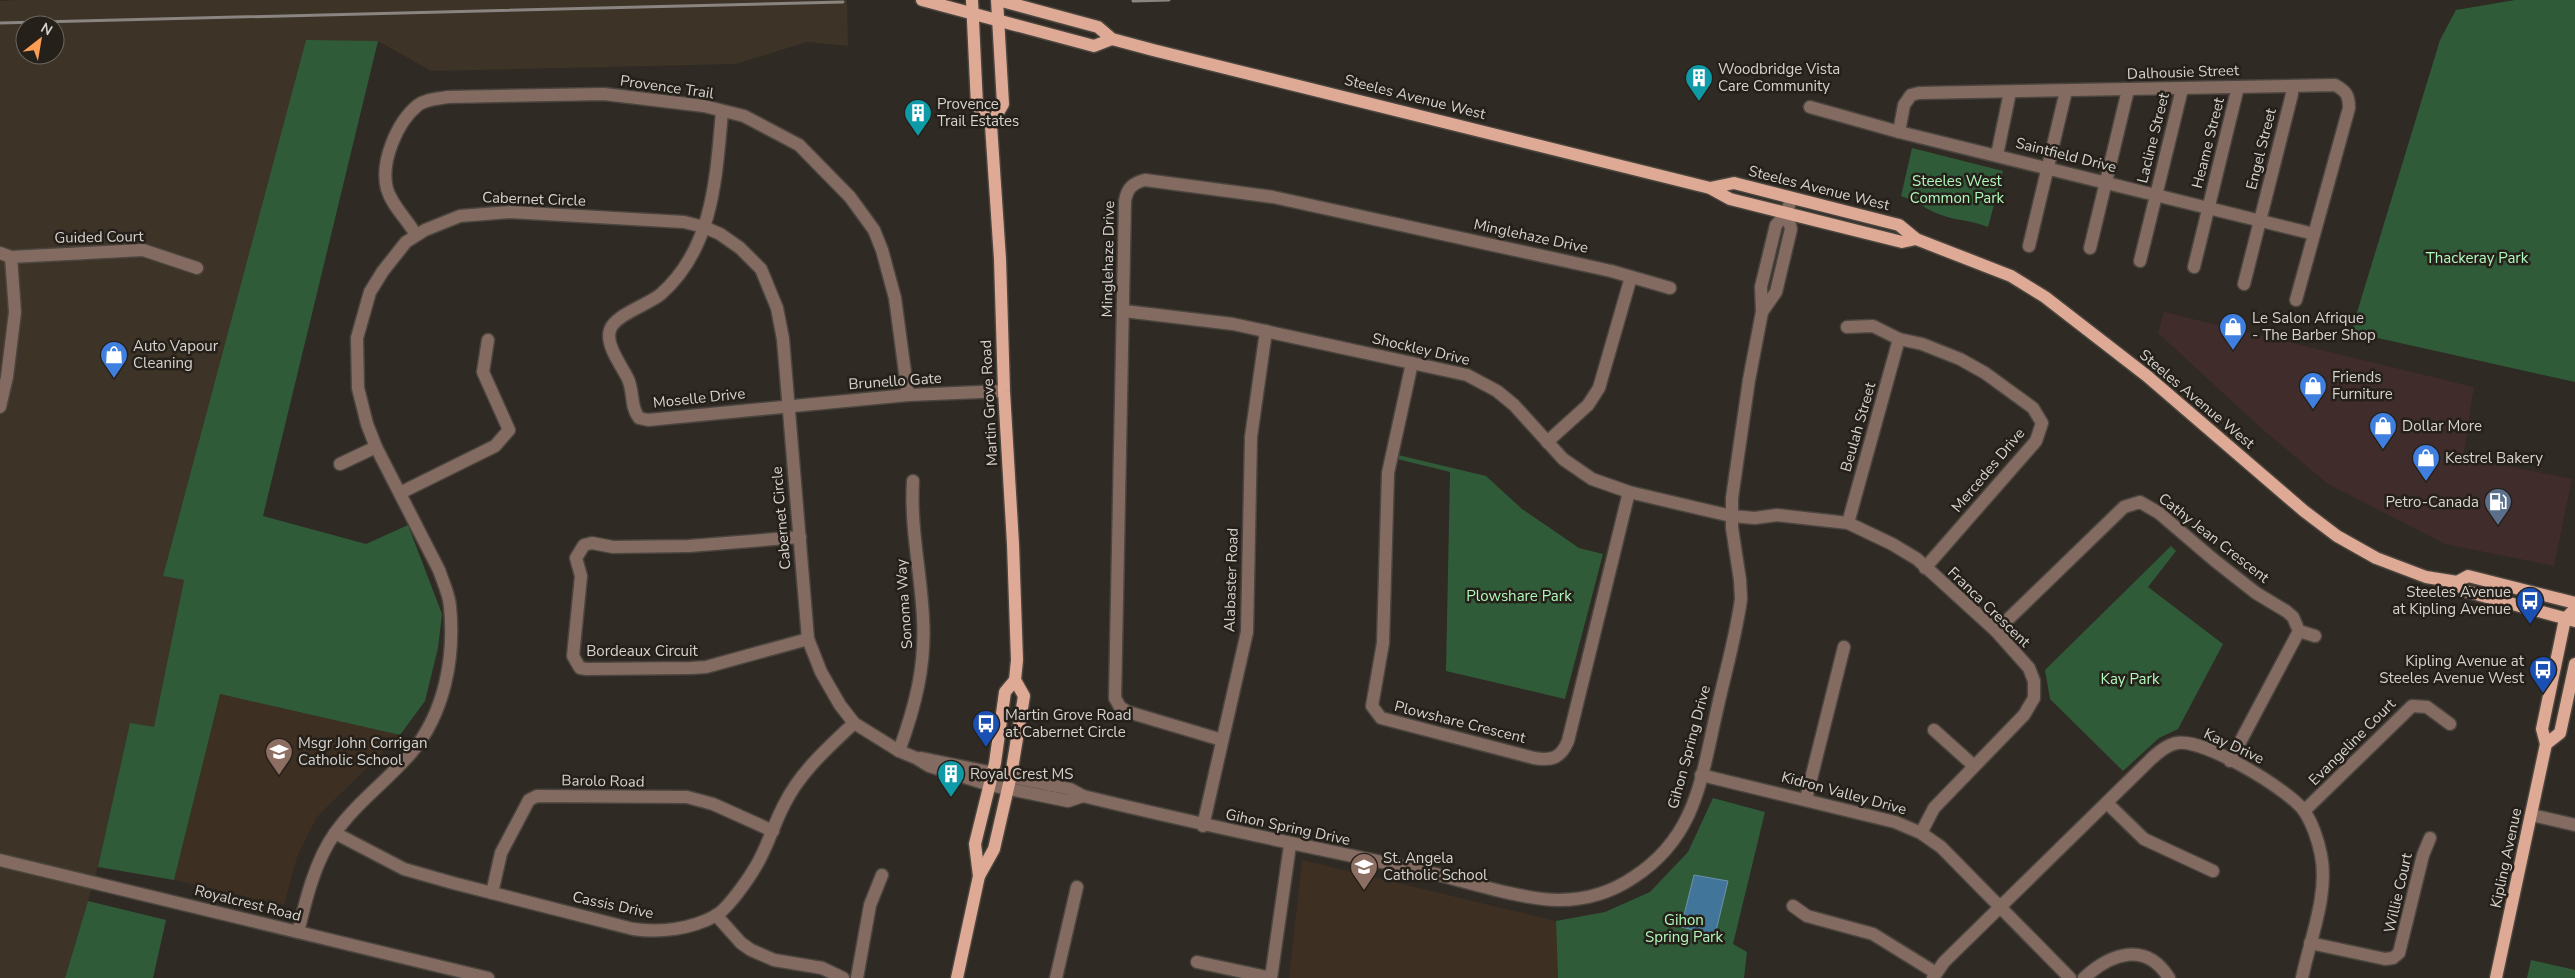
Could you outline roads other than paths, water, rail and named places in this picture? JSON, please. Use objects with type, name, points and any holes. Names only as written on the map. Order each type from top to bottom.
[{"type":"main road","name":"Steeles Avenue West","points":[[922,0],[1094,46],[1112,39]]},
{"type":"main road","points":[[972,0],[975,33],[976,105],[991,125],[1003,104],[998,0]]},
{"type":"main road","name":"Steeles Avenue West","points":[[998,0],[1098,27],[1112,39],[1710,188],[1730,199],[1902,242],[1916,239]]},
{"type":"main road","name":"Martin Grove Road","points":[[957,978],[979,876],[994,849],[1011,776],[1024,696],[1015,680],[1017,660],[1014,561],[1004,391],[1000,259],[991,125]]},
{"type":"main road","name":"Steeles Avenue West","points":[[1710,188],[1734,183],[1899,226],[1916,239],[2011,276],[2045,297],[2105,341],[2304,511],[2337,536],[2376,558],[2426,577],[2457,582],[2468,576],[2575,603]]},
{"type":"main road","name":"Steeles Avenue West","points":[[2457,582],[2465,591],[2570,620]]},
{"type":"main road","points":[[2570,620],[2575,609]]},
{"type":"main road","name":"Kipling Avenue","points":[[2496,978],[2546,744],[2542,729],[2570,620]]},
{"type":"main road","name":"Kipling Avenue","points":[[2546,744],[2560,733],[2575,664]]},
{"type":"main road","name":"Martin Grove Road","points":[[979,876],[975,844],[993,772],[1004,692],[1015,680]]},
{"type":"street","name":"Dalhousie Street","points":[[1899,132],[1904,105],[1911,95],[1919,93],[2182,90],[2335,85],[2344,89],[2349,97],[2349,108],[2314,234]]},
{"type":"street","name":"Engel Street","points":[[2244,284],[2292,94],[2292,86]]},
{"type":"street","name":"Heame Street","points":[[2194,267],[2238,87]]},
{"type":"street","points":[[2090,248],[2128,90]]},
{"type":"street","name":"Lacline Street","points":[[2140,261],[2182,90]]},
{"type":"street","points":[[2029,246],[2066,91]]},
{"type":"street","points":[[1997,155],[2010,92]]},
{"type":"street","name":"Provence Trail","points":[[416,235],[387,190],[387,164],[402,123],[419,104],[431,99],[448,97],[604,94],[704,106],[744,116],[799,145],[850,197],[874,230],[882,250],[895,298],[908,395]]},
{"type":"street","name":"Saintfield Drive","points":[[1810,107],[1899,132],[2048,167],[2314,234]]},
{"type":"street","name":"Moselle Drive","points":[[722,112],[717,174],[712,202],[704,227],[682,270],[673,282],[647,304],[615,320],[610,330],[610,343],[629,381],[635,413],[644,420],[789,405]]},
{"type":"street","name":"Minglehaze Drive","points":[[1222,740],[1128,712],[1120,707],[1115,698],[1118,446],[1124,311],[1125,201],[1130,187],[1137,182],[1145,180],[1273,198],[1611,270],[1670,288]]},
{"type":"street","name":"Gihon Spring Drive","points":[[993,772],[1070,789],[1083,796],[1203,826],[1290,845],[1403,866],[1522,895],[1557,900],[1583,898],[1623,884],[1661,857],[1685,824],[1701,775],[1741,599],[1731,516],[1749,380],[1762,312],[1776,292],[1792,229],[1787,213],[1791,198]]},
{"type":"street","name":"Cabernet Circle","points":[[298,932],[314,875],[335,833],[417,745],[435,714],[450,667],[451,630],[447,593],[440,570],[376,447],[367,424],[358,388],[357,338],[370,292],[394,256],[406,242],[416,235],[460,216],[492,212],[684,222],[704,227],[726,238],[761,269],[777,308],[783,339],[808,638],[821,672],[834,695],[854,722],[898,751],[916,758],[929,766],[990,785]]},
{"type":"street","points":[[2296,300],[2314,234]]},
{"type":"street","name":"Guided Court","points":[[6,255],[143,250],[197,268]]},
{"type":"street","points":[[0,407],[8,377],[15,312],[6,255]]},
{"type":"street","points":[[1547,442],[1588,405],[1600,388],[1631,277]]},
{"type":"street","name":"Shockley Drive","points":[[1124,311],[1233,324],[1448,370],[1480,380],[1514,405],[1547,442],[1577,470],[1592,479],[1630,492],[1731,516]]},
{"type":"street","name":"Mercedes Drive","points":[[1847,327],[1873,326],[1899,339],[1922,344],[1960,359],[1985,373],[2033,408],[2042,423],[2036,441],[1925,568]]},
{"type":"street","name":"Alabaster Road","points":[[1203,826],[1248,625],[1251,437],[1266,331]]},
{"type":"street","name":"Beulah Street","points":[[1848,524],[1899,339]]},
{"type":"street","points":[[400,493],[495,446],[509,430],[483,372],[488,340]]},
{"type":"street","name":"Plowshare Crescent","points":[[1412,363],[1388,473],[1383,643],[1372,706],[1381,718],[1534,758],[1551,760],[1558,756],[1568,741],[1630,492]]},
{"type":"street","name":"Brunello Gate","points":[[789,405],[908,395],[1004,391]]},
{"type":"street","points":[[340,464],[376,447]]},
{"type":"street","name":"Sonoma Way","points":[[898,751],[913,714],[923,659],[923,614],[913,511],[913,482]]},
{"type":"street","name":"Cathy Jean Crescent","points":[[1996,632],[2124,507],[2140,502],[2159,512],[2221,566],[2286,611],[2293,617],[2299,631]]},
{"type":"street","name":"Franca Crescent","points":[[1731,516],[1755,518],[1776,515],[1848,524],[1892,544],[1916,559],[1996,632],[2029,668],[2034,680],[2034,698],[2024,716],[1934,808],[1921,833]]},
{"type":"street","name":"Bordeaux Circuit","points":[[800,537],[689,546],[613,548],[592,543],[584,545],[576,558],[581,576],[572,656],[580,668],[587,669],[706,667],[808,638]]},
{"type":"street","points":[[2230,761],[2299,631],[2315,636]]},
{"type":"street","points":[[1806,799],[1844,646]]},
{"type":"street","name":"Evangeline Court","points":[[2304,811],[2412,706],[2427,707],[2450,724]]},
{"type":"street","points":[[843,978],[822,968],[774,960],[751,950],[741,943],[716,915],[756,867],[784,803],[804,772],[854,722]]},
{"type":"street","points":[[1934,730],[1973,766]]},
{"type":"street","name":"Kay Drive","points":[[1934,976],[2000,906],[2159,751],[2178,742],[2200,746],[2230,761],[2281,789],[2304,811],[2319,844],[2323,871],[2321,891],[2302,978]]},
{"type":"street","name":"Cabernet Circle","points":[[916,758],[931,758],[993,772]]},
{"type":"street","name":"Kidron Valley Drive","points":[[1701,775],[1895,822],[1921,833],[1941,847],[2070,978]]},
{"type":"street","name":"Gihon Spring Drive","points":[[990,785],[1068,801],[1083,796]]},
{"type":"street","name":"Barolo Road","points":[[492,893],[500,853],[528,800],[536,796],[687,797],[713,804],[773,830]]},
{"type":"street","points":[[2107,803],[2144,839],[2213,871]]},
{"type":"street","points":[[2532,815],[2575,825]]},
{"type":"street","name":"Cassis Drive","points":[[335,833],[404,869],[492,893],[648,931],[688,925],[716,915]]},
{"type":"street","name":"Willie Court","points":[[2310,943],[2385,959],[2393,958],[2399,953],[2422,855],[2430,838]]},
{"type":"street","points":[[1197,962],[1271,978],[1290,845]]},
{"type":"street","name":"Royalcrest Road","points":[[0,860],[488,978]]},
{"type":"street","points":[[857,978],[870,906],[882,875]]},
{"type":"street","points":[[1056,978],[1077,888]]},
{"type":"street","points":[[1793,906],[1807,916],[1872,934],[1934,976]]},
{"type":"street","points":[[2084,978],[2109,959],[2126,955],[2145,958],[2155,963],[2169,978]]},
{"type":"water","points":[[1694,875],[1728,881],[1715,935],[1681,927]]},
{"type":"railway","points":[[1133,1],[1169,0]]},
{"type":"railway","points":[[0,23],[843,2]]},
{"type":"place","name":"Woodbridge Vista Care Community","points":[[1699,102]]},
{"type":"place","name":"Provence Trail Estates","points":[[918,137]]},
{"type":"place","name":"Le Salon Afrique - The Barber Shop","points":[[2233,351]]},
{"type":"place","name":"Auto Vapour Cleaning","points":[[114,379]]},
{"type":"place","name":"Friends Furniture","points":[[2313,410]]},
{"type":"place","name":"Dollar More","points":[[2383,450]]},
{"type":"place","name":"Kestrel Bakery","points":[[2426,482]]},
{"type":"place","name":"Petro-Canada","points":[[2498,526]]},
{"type":"place","name":"Steeles Avenue at Kipling Avenue","points":[[2530,625]]},
{"type":"place","name":"Kipling Avenue at Steeles Avenue West","points":[[2543,694]]},
{"type":"place","name":"Martin Grove Road at Cabernet Circle","points":[[986,748]]},
{"type":"place","name":"Msgr John Corrigan Catholic School","points":[[279,776]]},
{"type":"place","name":"Royal Crest MS","points":[[951,798]]},
{"type":"place","name":"St. Angela Catholic School","points":[[1364,891]]},
{"type":"park label","name":"Steeles West Common Park","points":[[1957,190]]},
{"type":"park label","name":"Thackeray Park","points":[[2477,258]]},
{"type":"park label","name":"Plowshare Park","points":[[1519,596]]},
{"type":"park label","name":"Kay Park","points":[[2130,679]]},
{"type":"park label","name":"Gihon Spring Park","points":[[1684,928]]}]
